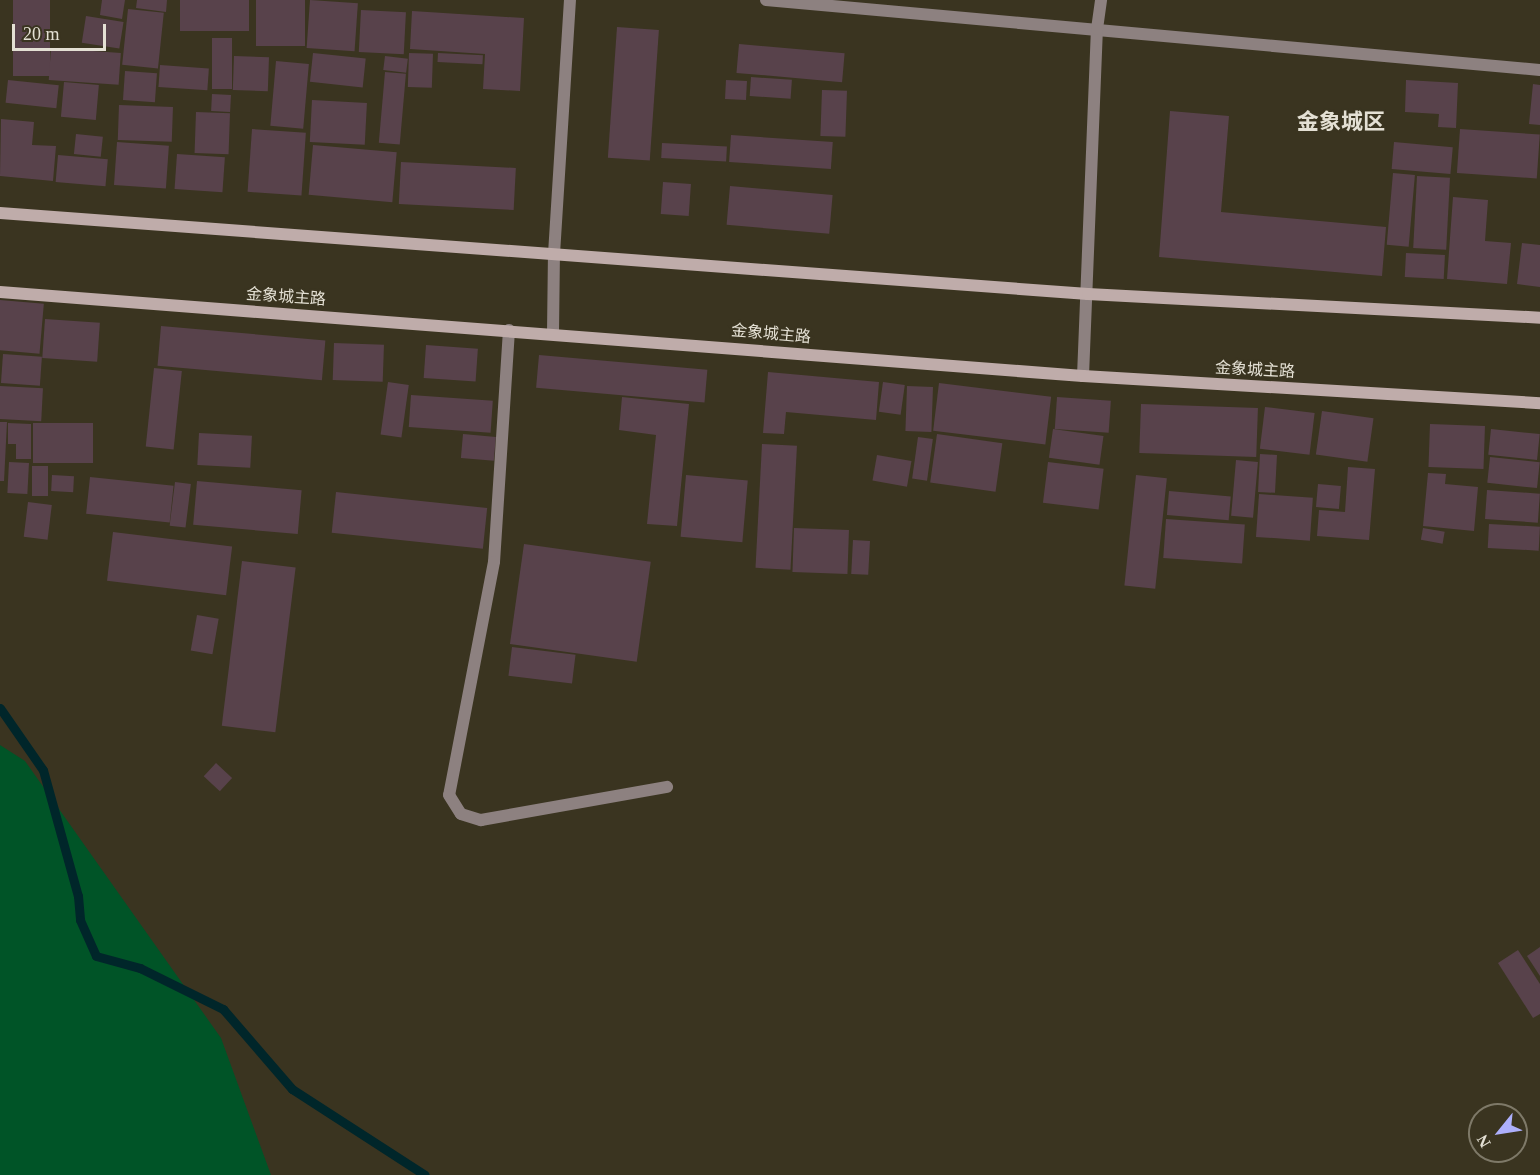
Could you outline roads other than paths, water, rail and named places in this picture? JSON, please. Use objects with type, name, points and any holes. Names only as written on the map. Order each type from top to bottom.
[{"type":"main road","points":[[0,213],[1088,294],[1540,318]]},
{"type":"main road","name":"金象城主路","points":[[0,292],[553,333],[1083,376],[1540,403]]},
{"type":"street","points":[[553,333],[554,254],[570,0]]},
{"type":"street","points":[[766,0],[1540,70]]},
{"type":"street","points":[[1083,376],[1097,29],[1101,0]]},
{"type":"street","points":[[509,330],[494,562],[449,795],[462,814],[481,820],[667,787]]},
{"type":"waterway","points":[[0,708],[43,770],[78,896],[80,920],[96,956],[140,968],[223,1009],[292,1089],[425,1175]]},
{"type":"district","name":"金象城区","points":[[1341,122]]}]
